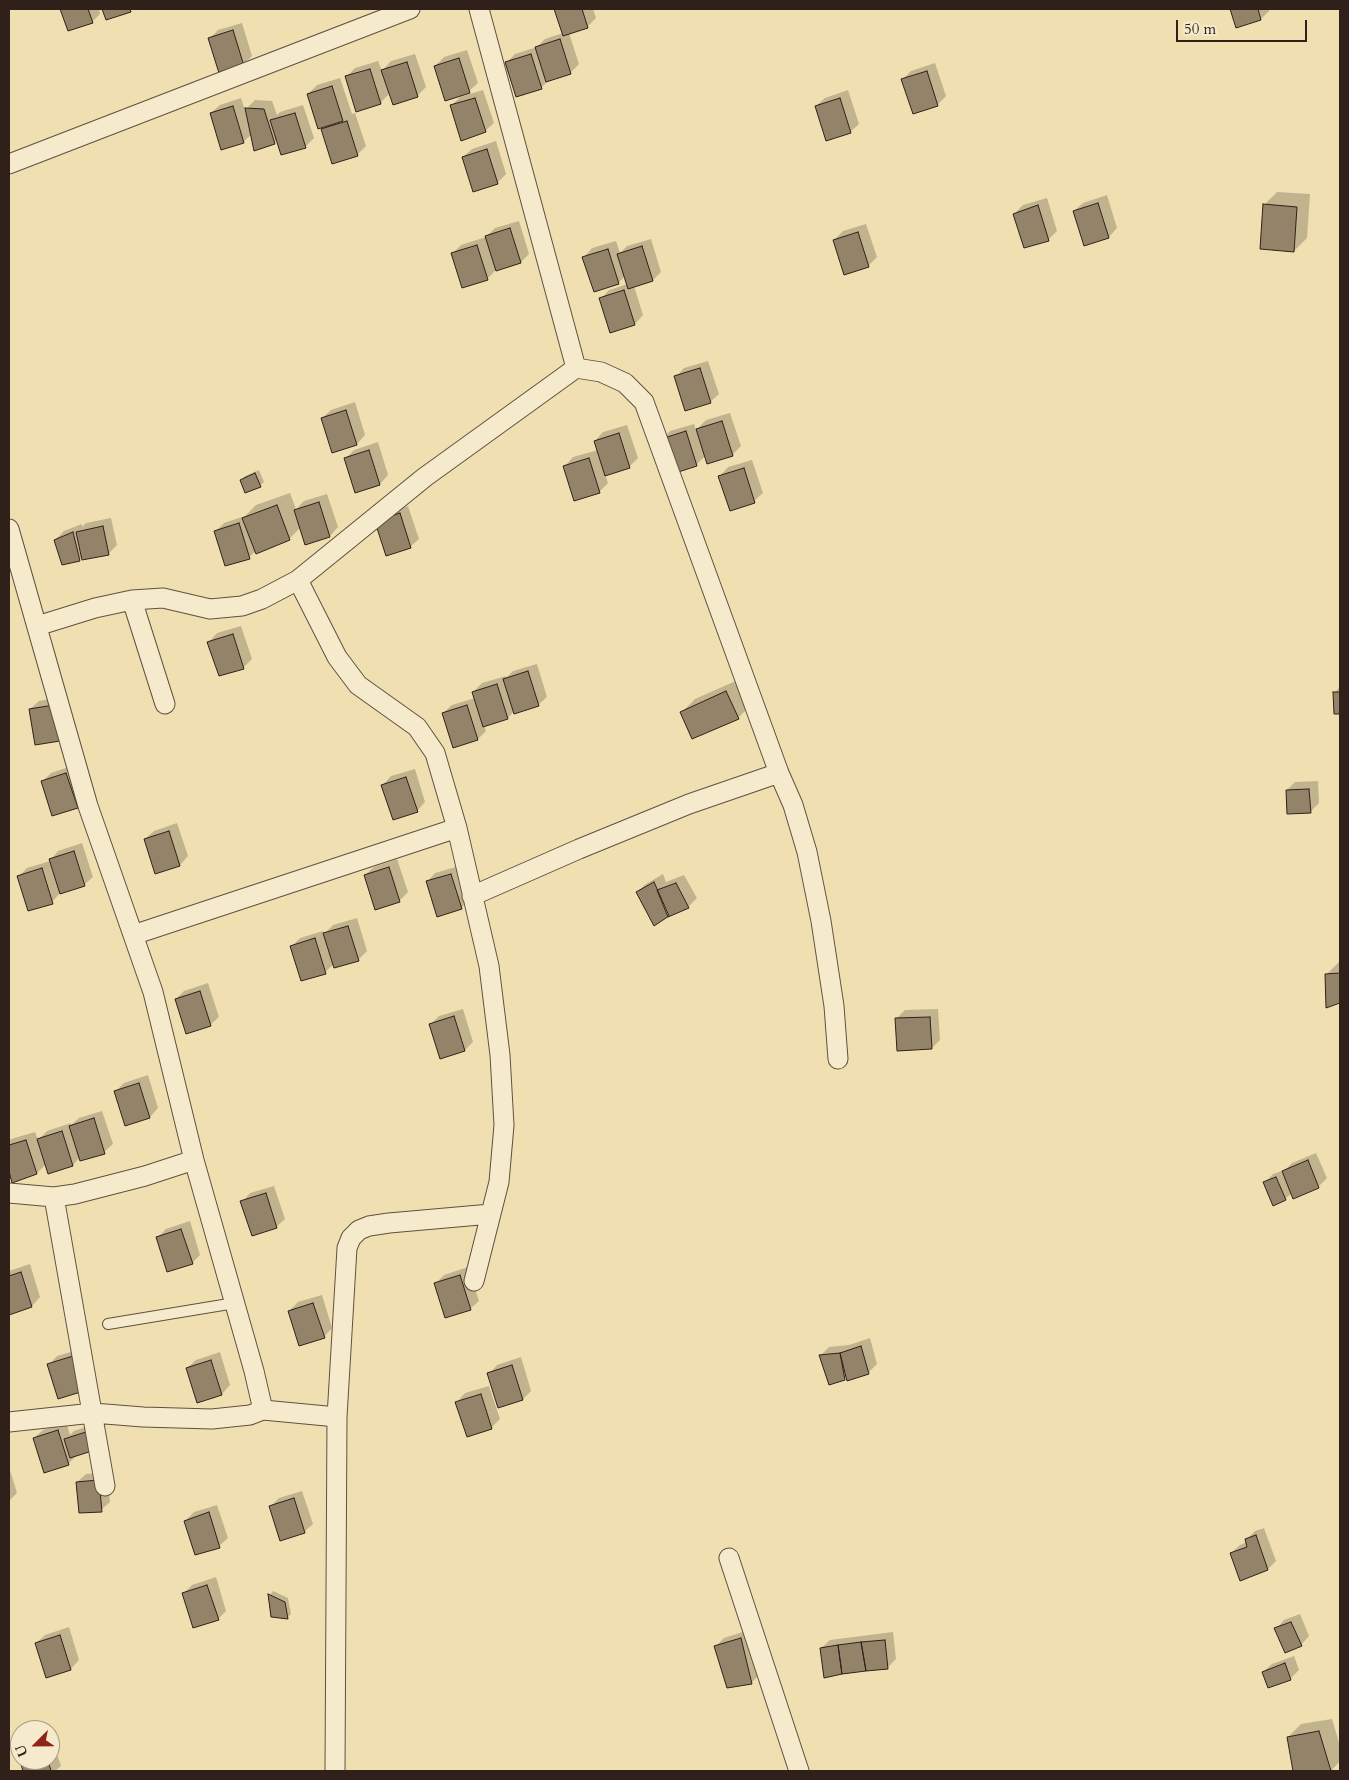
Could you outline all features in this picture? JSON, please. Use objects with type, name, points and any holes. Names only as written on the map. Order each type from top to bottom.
[{"type":"street","points":[[9,164],[410,9]]},
{"type":"street","points":[[479,9],[576,368]]},
{"type":"street","points":[[36,626],[95,608],[132,600],[163,598],[210,609],[225,609],[242,606],[262,599],[298,580],[425,477],[576,368],[601,372],[625,383],[644,402],[779,773],[793,805],[807,852],[824,940],[834,1006],[838,1058]]},
{"type":"street","points":[[9,529],[88,806],[153,992],[194,1160],[263,1410]]},
{"type":"street","points":[[298,580],[337,657],[358,685],[417,727],[435,753],[457,828],[489,966],[500,1055],[504,1125],[500,1182],[474,1281]]},
{"type":"street","points":[[132,600],[165,704]]},
{"type":"street","points":[[472,896],[579,848],[680,808],[779,773]]},
{"type":"street","points":[[133,935],[457,828]]},
{"type":"street","points":[[9,1193],[54,1197],[75,1194],[145,1176],[194,1160]]},
{"type":"street","points":[[54,1197],[105,1486]]},
{"type":"street","points":[[335,1771],[337,1417],[347,1248],[351,1238],[359,1230],[369,1226],[492,1214]]},
{"type":"street","points":[[9,1422],[93,1413],[212,1420],[250,1415],[263,1410],[337,1417]]},
{"type":"street","points":[[729,1558],[799,1771]]},
{"type":"lane","points":[[108,1324],[235,1303]]},
{"type":"building","points":[[60,9],[88,9],[93,23],[68,31]]},
{"type":"building","points":[[102,9],[130,9],[131,12],[106,20]]},
{"type":"building","points":[[554,9],[582,9],[588,28],[563,36]]},
{"type":"building","points":[[1230,9],[1258,9],[1261,20],[1236,28]]},
{"type":"building","points":[[233,30],[244,66],[219,73],[208,38]]},
{"type":"building","points":[[560,39],[571,74],[546,82],[535,47]]},
{"type":"building","points":[[531,54],[542,89],[516,97],[505,62]]},
{"type":"building","points":[[459,58],[470,93],[445,101],[434,66]]},
{"type":"building","points":[[407,62],[418,97],[393,105],[381,70]]},
{"type":"building","points":[[370,69],[381,104],[356,112],[345,76]]},
{"type":"building","points":[[927,71],[938,106],[913,114],[901,79]]},
{"type":"building","points":[[332,86],[343,121],[318,129],[307,94]]},
{"type":"building","points":[[475,98],[486,132],[461,141],[450,105]]},
{"type":"building","points":[[840,98],[851,133],[826,141],[815,106]]},
{"type":"building","points":[[233,106],[244,143],[221,150],[210,113]]},
{"type":"building","points":[[245,108],[264,109],[275,144],[254,151]]},
{"type":"building","points":[[295,113],[306,148],[281,155],[270,120]]},
{"type":"building","points":[[347,121],[358,156],[332,164],[321,129]]},
{"type":"building","points":[[487,149],[498,184],[473,192],[462,157]]},
{"type":"building","points":[[1098,203],[1109,238],[1084,246],[1073,211]]},
{"type":"building","points":[[1263,204],[1297,207],[1294,252],[1260,249]]},
{"type":"building","points":[[1038,205],[1049,241],[1024,248],[1013,214]]},
{"type":"building","points":[[510,228],[521,263],[496,271],[485,236]]},
{"type":"building","points":[[858,232],[869,267],[844,275],[833,240]]},
{"type":"building","points":[[477,245],[488,280],[462,288],[451,253]]},
{"type":"building","points":[[642,246],[653,281],[628,289],[617,254]]},
{"type":"building","points":[[608,249],[619,284],[594,292],[582,257]]},
{"type":"building","points":[[624,290],[635,325],[610,333],[599,298]]},
{"type":"building","points":[[700,368],[711,403],[685,411],[674,376]]},
{"type":"building","points":[[346,410],[357,445],[332,453],[321,418]]},
{"type":"building","points":[[722,421],[733,456],[707,464],[696,429]]},
{"type":"building","points":[[686,431],[697,466],[672,474],[661,439]]},
{"type":"building","points":[[619,433],[630,468],[605,476],[594,441]]},
{"type":"building","points":[[369,450],[380,485],[355,493],[344,458]]},
{"type":"building","points":[[589,458],[600,493],[574,501],[563,466]]},
{"type":"building","points":[[744,468],[755,503],[730,511],[718,476]]},
{"type":"building","points":[[255,473],[261,487],[245,493],[240,480]]},
{"type":"building","points":[[319,502],[330,537],[305,545],[294,510]]},
{"type":"building","points":[[277,505],[290,540],[256,554],[242,518]]},
{"type":"building","points":[[400,513],[411,548],[386,556],[375,522]]},
{"type":"building","points":[[239,523],[250,559],[225,566],[214,531]]},
{"type":"building","points":[[103,526],[109,555],[82,560],[76,532]]},
{"type":"building","points":[[73,532],[80,561],[62,565],[54,540]]},
{"type":"building","points":[[233,634],[244,669],[219,676],[207,642]]},
{"type":"building","points":[[528,671],[539,706],[514,714],[503,679]]},
{"type":"building","points":[[497,684],[508,719],[483,727],[472,692]]},
{"type":"building","points":[[726,691],[739,719],[692,739],[680,712]]},
{"type":"building","points":[[1333,692],[1340,692],[1340,714],[1334,714]]},
{"type":"building","points":[[54,705],[60,741],[35,745],[29,709]]},
{"type":"building","points":[[467,705],[478,740],[453,748],[442,713]]},
{"type":"building","points":[[66,773],[78,808],[52,816],[41,781]]},
{"type":"building","points":[[406,777],[418,812],[393,820],[381,785]]},
{"type":"building","points":[[1309,789],[1311,813],[1287,814],[1286,790]]},
{"type":"building","points":[[169,831],[180,866],[155,874],[144,839]]},
{"type":"building","points":[[74,851],[85,886],[60,894],[49,859]]},
{"type":"building","points":[[389,867],[400,902],[375,910],[364,875]]},
{"type":"building","points":[[42,868],[53,904],[28,911],[17,876]]},
{"type":"building","points":[[451,874],[462,909],[437,917],[426,881]]},
{"type":"building","points":[[654,882],[669,916],[654,926],[636,892]]},
{"type":"building","points":[[676,883],[689,908],[668,917],[657,890]]},
{"type":"building","points":[[348,926],[359,961],[334,968],[323,933]]},
{"type":"building","points":[[315,938],[326,974],[301,981],[290,946]]},
{"type":"building","points":[[1340,973],[1340,1003],[1326,1008],[1325,974]]},
{"type":"building","points":[[200,991],[211,1026],[186,1034],[175,999]]},
{"type":"building","points":[[454,1016],[465,1051],[440,1059],[429,1024]]},
{"type":"building","points":[[930,1017],[932,1049],[897,1051],[895,1018]]},
{"type":"building","points":[[139,1083],[150,1118],[125,1126],[114,1091]]},
{"type":"building","points":[[94,1118],[105,1154],[80,1161],[69,1126]]},
{"type":"building","points":[[62,1131],[73,1166],[48,1174],[37,1139]]},
{"type":"building","points":[[26,1140],[37,1174],[12,1183],[9,1171],[9,1145]]},
{"type":"building","points":[[1308,1160],[1319,1188],[1293,1199],[1282,1171]]},
{"type":"building","points":[[1276,1177],[1286,1200],[1273,1206],[1263,1182]]},
{"type":"building","points":[[266,1193],[277,1228],[252,1236],[240,1201]]},
{"type":"building","points":[[181,1229],[193,1264],[167,1272],[156,1237]]},
{"type":"building","points":[[21,1272],[32,1307],[9,1315],[9,1276]]},
{"type":"building","points":[[460,1275],[471,1310],[445,1318],[434,1283]]},
{"type":"building","points":[[313,1303],[325,1338],[299,1346],[288,1311]]},
{"type":"building","points":[[861,1346],[869,1374],[847,1381],[840,1353]]},
{"type":"building","points":[[840,1353],[845,1380],[829,1385],[819,1355]]},
{"type":"building","points":[[73,1356],[84,1391],[58,1399],[47,1364]]},
{"type":"building","points":[[211,1360],[222,1395],[197,1403],[186,1368]]},
{"type":"building","points":[[512,1365],[523,1400],[498,1408],[487,1373]]},
{"type":"building","points":[[481,1394],[492,1429],[467,1437],[455,1402]]},
{"type":"building","points":[[58,1430],[69,1465],[44,1473],[33,1438]]},
{"type":"building","points":[[89,1431],[95,1450],[70,1458],[64,1439]]},
{"type":"building","points":[[99,1480],[102,1512],[79,1513],[76,1482]]},
{"type":"building","points":[[294,1498],[305,1533],[280,1541],[269,1506]]},
{"type":"building","points":[[209,1512],[220,1548],[195,1555],[184,1521]]},
{"type":"building","points":[[1256,1535],[1268,1570],[1240,1581],[1230,1553],[1247,1547],[1245,1539]]},
{"type":"building","points":[[207,1585],[219,1620],[193,1628],[182,1593]]},
{"type":"building","points":[[268,1594],[285,1602],[288,1619],[271,1617]]},
{"type":"building","points":[[1291,1622],[1302,1646],[1285,1653],[1274,1628]]},
{"type":"building","points":[[60,1635],[71,1670],[46,1678],[35,1643]]},
{"type":"building","points":[[741,1638],[752,1684],[727,1688],[714,1646]]},
{"type":"building","points":[[885,1640],[888,1669],[866,1671],[861,1642]]},
{"type":"building","points":[[861,1642],[866,1671],[842,1674],[838,1645]]},
{"type":"building","points":[[838,1645],[842,1674],[824,1678],[820,1648]]},
{"type":"building","points":[[1285,1663],[1291,1680],[1268,1688],[1262,1672]]},
{"type":"building","points":[[1319,1731],[1331,1771],[1293,1771],[1287,1737]]},
{"type":"building","points":[[23,1770],[51,1771],[23,1771]]}]
